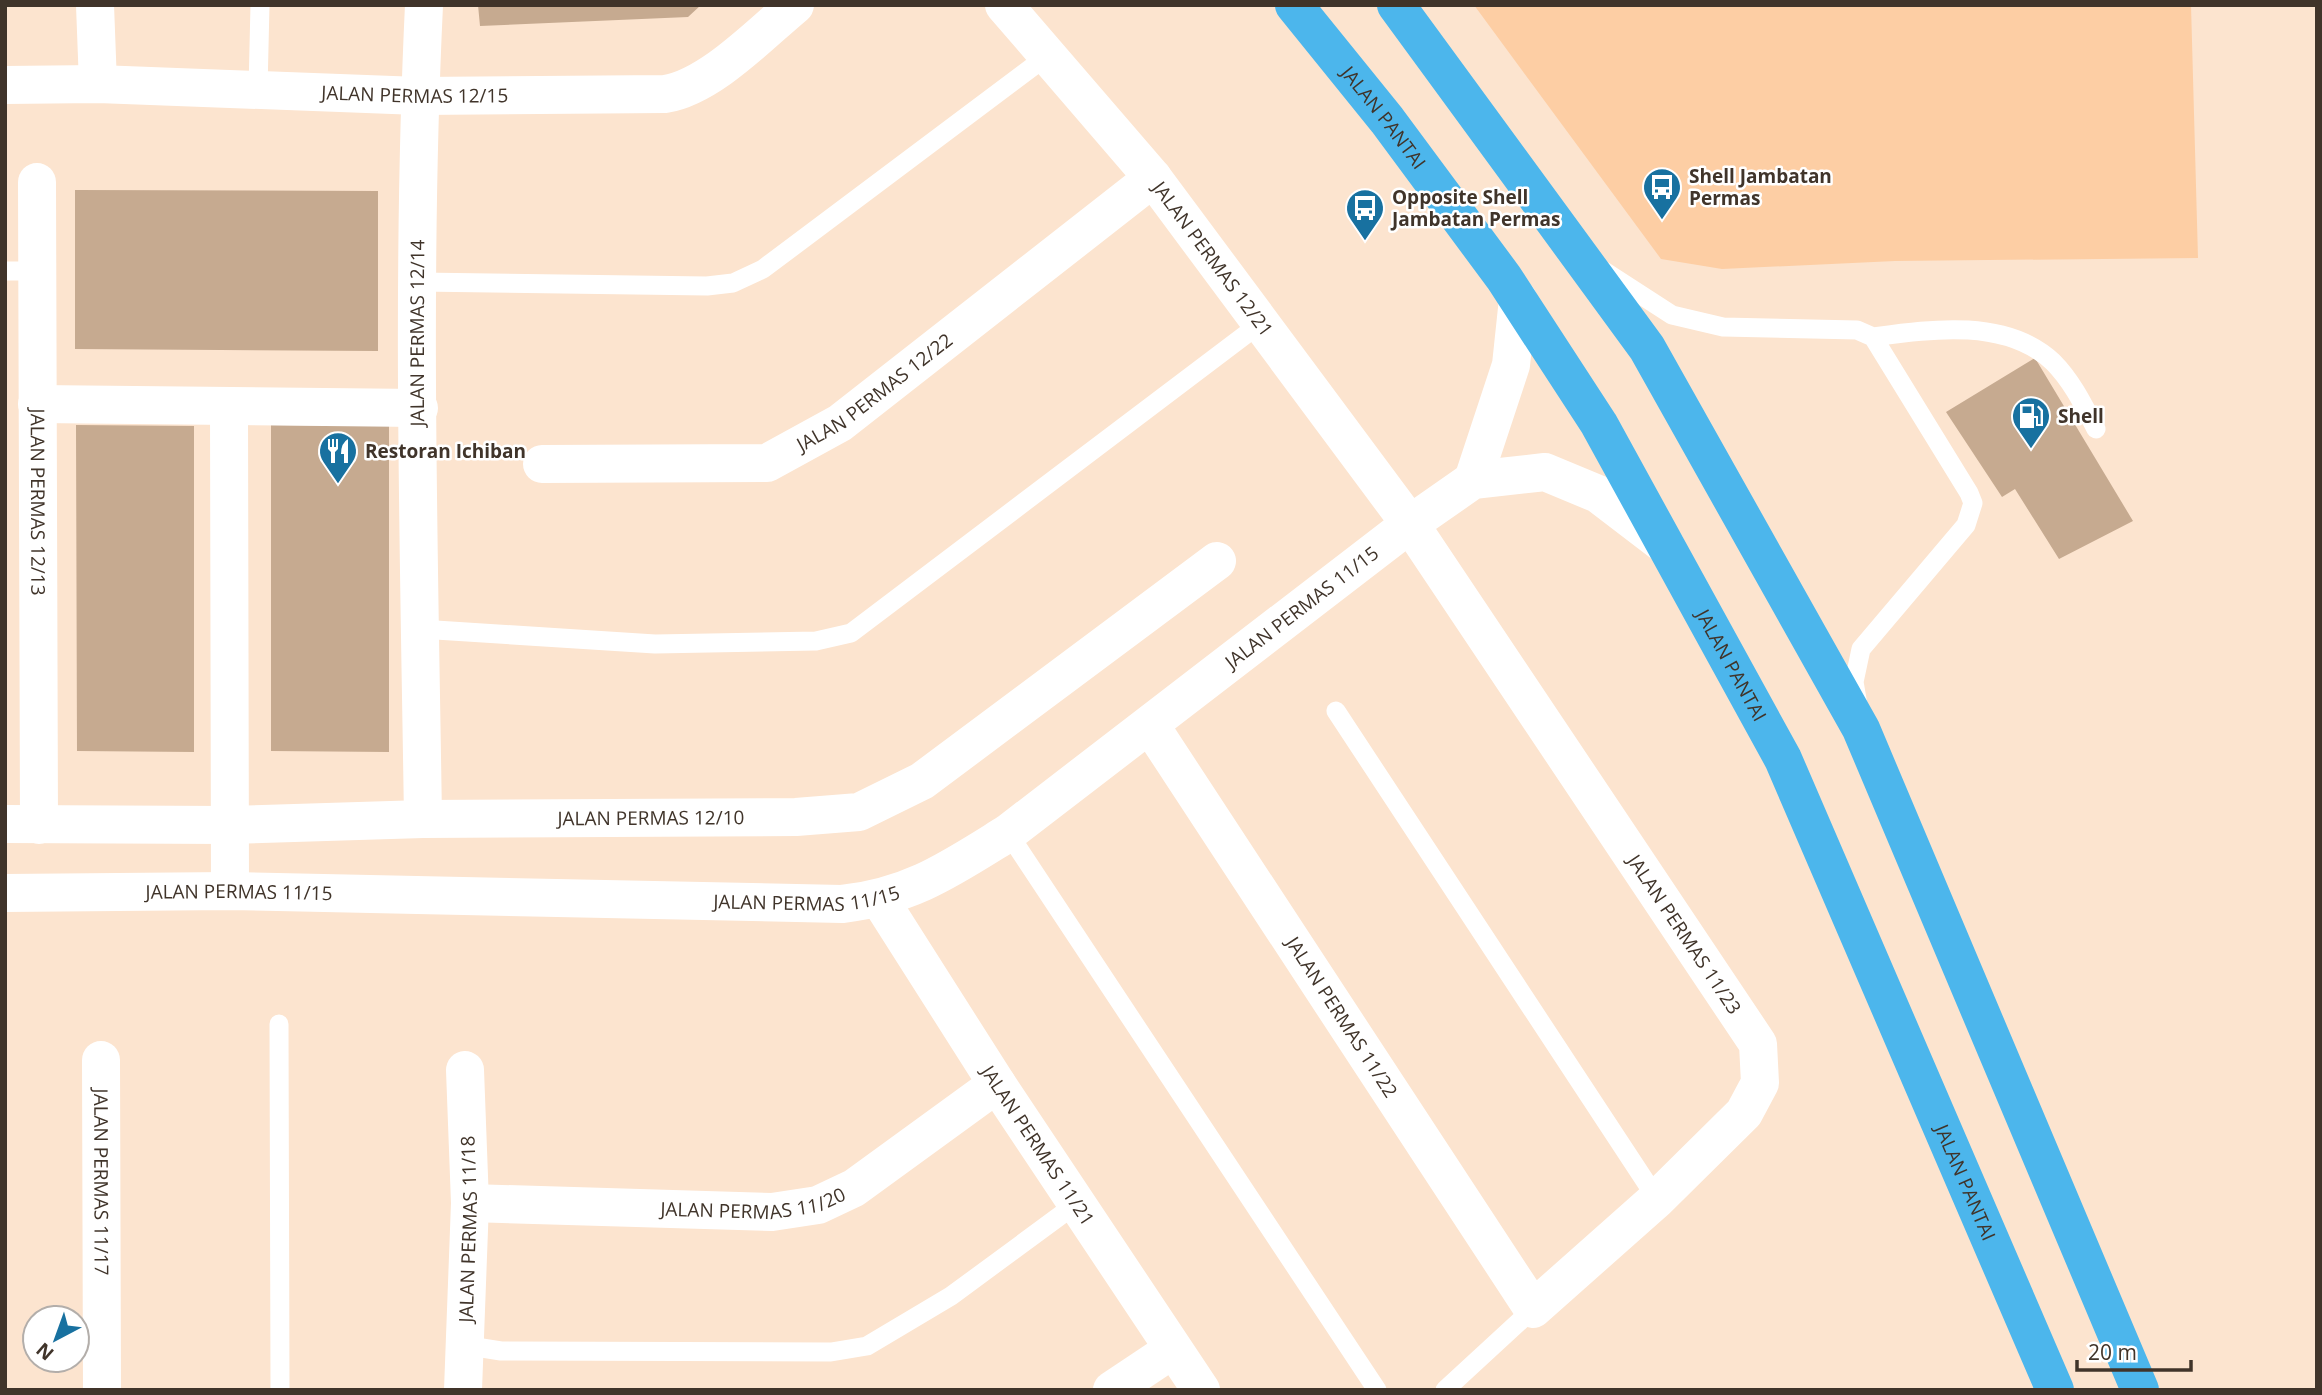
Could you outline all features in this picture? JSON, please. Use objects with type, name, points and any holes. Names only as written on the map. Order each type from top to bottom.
[{"type":"highway","name":"JALAN PANTAI","points":[[1294,5],[1387,120],[1518,299],[1599,424],[1783,759],[2055,1390]]},
{"type":"highway","points":[[1396,5],[1647,348],[1861,729],[2140,1390]]},
{"type":"street","points":[[95,5],[98,84]]},
{"type":"street","name":"JALAN PERMAS 12/14","points":[[423,819],[419,96],[424,5]]},
{"type":"street","name":"JALAN PERMAS 12/15","points":[[5,85],[98,84],[419,96],[665,94],[684,91],[795,5]]},
{"type":"street","name":"JALAN PERMAS 12/21","points":[[1004,5],[1153,178],[1410,524]]},
{"type":"street","name":"JALAN PERMAS 12/22","points":[[542,464],[767,463],[840,423],[1153,178]]},
{"type":"street","name":"JALAN PERMAS 12/13","points":[[22,824],[37,404],[22,271],[37,182]]},
{"type":"street","points":[[1473,480],[1511,365],[1518,299]]},
{"type":"street","points":[[37,404],[419,408]]},
{"type":"street","points":[[229,408],[230,891]]},
{"type":"street","name":"JALAN PERMAS 11/15","points":[[5,893],[230,891],[842,904],[880,900],[948,870],[1008,833],[1410,524],[1473,480],[1545,472],[1598,494],[1666,547]]},
{"type":"street","name":"JALAN PERMAS 11/23","points":[[1410,524],[1758,1044],[1760,1083],[1744,1112],[1657,1199],[1533,1308]]},
{"type":"street","name":"JALAN PERMAS 12/10","points":[[22,824],[229,825],[423,819],[796,817],[859,812],[922,781],[1217,561]]},
{"type":"street","name":"JALAN PERMAS 11/22","points":[[1150,725],[1533,1308]]},
{"type":"street","name":"JALAN PERMAS 11/21","points":[[880,900],[997,1084],[1200,1390]]},
{"type":"street","name":"JALAN PERMAS 11/17","points":[[101,1060],[102,1390]]},
{"type":"street","name":"JALAN PERMAS 11/18","points":[[463,1390],[470,1203],[465,1070]]},
{"type":"street","name":"JALAN PERMAS 11/20","points":[[470,1203],[772,1212],[818,1205],[854,1188],[997,1084]]},
{"type":"street","points":[[1112,1390],[1172,1350]]},
{"type":"lane","points":[[258,89],[260,5]]},
{"type":"lane","points":[[419,282],[707,286],[733,283],[763,269],[1047,56]]},
{"type":"lane","points":[[1579,256],[1672,315],[1723,327],[1857,330],[1874,337],[1939,328],[2008,336],[2051,360],[2072,386],[2096,429]]},
{"type":"lane","points":[[420,629],[655,644],[816,641],[851,633],[1261,323]]},
{"type":"lane","points":[[1861,729],[1854,682],[1861,649],[1966,525],[1973,503],[1874,337]]},
{"type":"lane","points":[[1336,711],[1657,1199]]},
{"type":"lane","points":[[1008,833],[1377,1390]]},
{"type":"lane","points":[[279,1024],[280,1390]]},
{"type":"lane","points":[[463,1345],[501,1351],[803,1352],[831,1352],[867,1346],[951,1296],[1076,1204]]},
{"type":"lane","points":[[1445,1390],[1533,1308]]},
{"type":"shaded area","points":[[1474,5],[2191,5],[2198,258],[1895,261],[1722,269],[1661,259]]},
{"type":"building","points":[[478,5],[701,5],[688,17],[480,26]]},
{"type":"building","points":[[75,190],[378,191],[378,351],[75,349]]},
{"type":"building","name":"Shell","points":[[2035,358],[2133,521],[2059,559],[2015,489],[2002,497],[1946,412]]},
{"type":"building","points":[[76,425],[194,426],[194,752],[77,751]]},
{"type":"building","points":[[271,425],[389,426],[389,752],[271,751]]},
{"type":"place","name":"Shell Jambatan Permas","points":[[1662,221]]},
{"type":"place","name":"Opposite Shell Jambatan Permas","points":[[1365,242]]},
{"type":"place","name":"Shell","points":[[2031,450]]},
{"type":"place","name":"Restoran Ichiban","points":[[338,485]]}]
